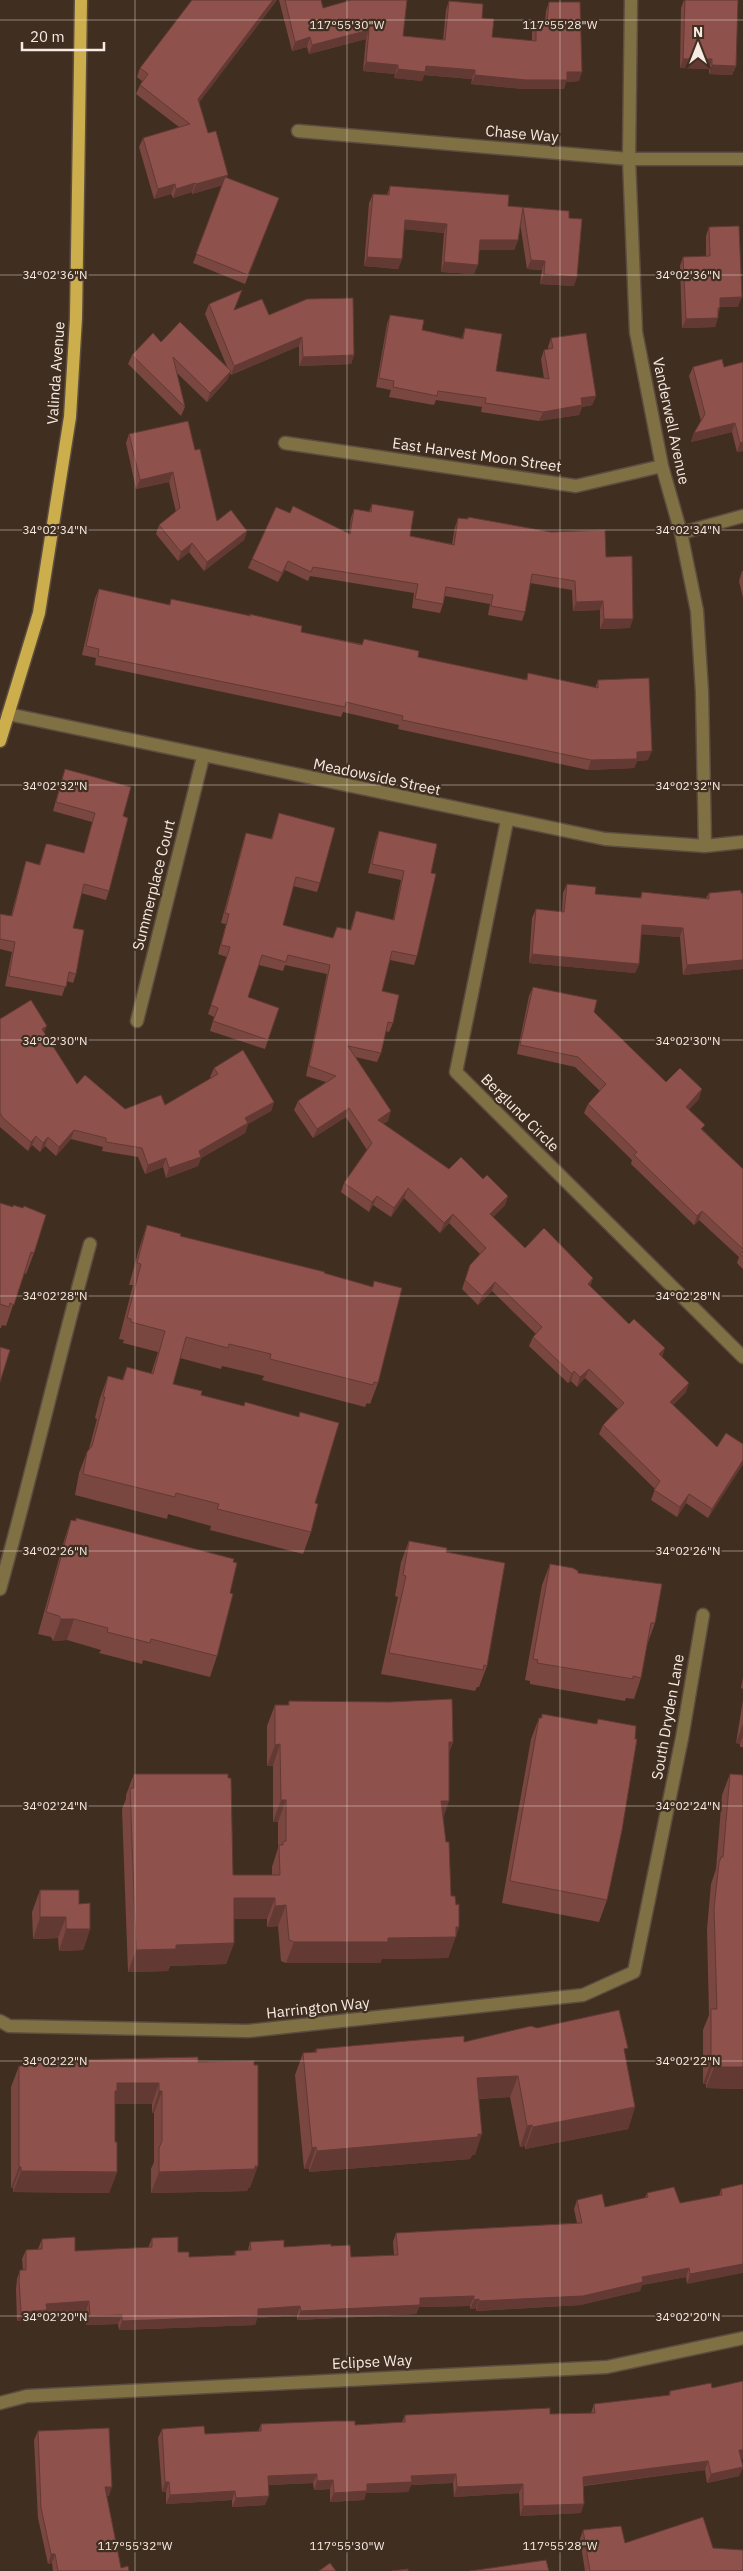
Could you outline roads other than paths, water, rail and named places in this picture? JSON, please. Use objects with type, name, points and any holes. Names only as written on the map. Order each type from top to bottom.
[{"type":"main road","name":"Valinda Avenue","points":[[0,741],[39,613],[70,417],[76,318],[82,0]]},
{"type":"street","name":"Vanderwell Avenue","points":[[631,0],[629,159],[636,332],[662,466],[681,533],[697,611],[702,692],[705,846]]},
{"type":"street","name":"Chase Way","points":[[298,131],[629,159],[743,159]]},
{"type":"street","name":"East Harvest Moon Street","points":[[285,443],[576,486],[662,466]]},
{"type":"street","points":[[681,533],[743,516]]},
{"type":"street","name":"Meadowside Street","points":[[8,714],[203,757],[605,840],[705,846],[743,842]]},
{"type":"street","name":"Summerplace Court","points":[[137,1021],[203,757]]},
{"type":"street","name":"Berglund Circle","points":[[507,821],[456,1072],[743,1357]]},
{"type":"street","points":[[0,1589],[22,1514],[59,1354],[90,1244]]},
{"type":"street","name":"South Dryden Lane","points":[[634,1972],[682,1738],[703,1615]]},
{"type":"street","name":"Harrington Way","points":[[0,2021],[9,2026],[248,2031],[583,1995],[634,1972]]},
{"type":"street","name":"Eclipse Way","points":[[0,2403],[27,2396],[606,2367],[743,2338]]}]
